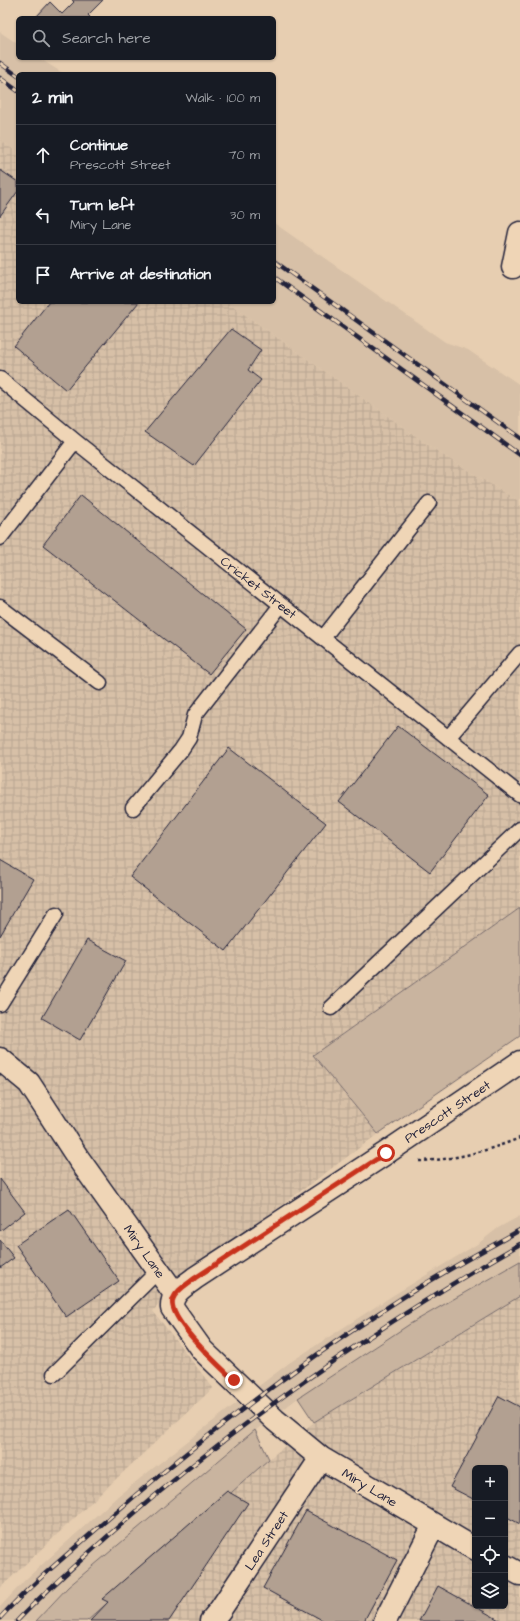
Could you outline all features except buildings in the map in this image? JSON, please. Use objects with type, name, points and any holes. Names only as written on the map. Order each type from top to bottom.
[{"type":"street","points":[[513,267],[520,233]]},
{"type":"street","name":"Miry Lane","points":[[0,1059],[29,1083],[78,1158],[175,1294],[172,1300],[172,1308],[202,1350],[275,1420],[321,1458],[472,1547]]},
{"type":"street","name":"Prescott Street","points":[[175,1294],[195,1278],[386,1153],[520,1062]]},
{"type":"street","name":"Lea Street","points":[[211,1621],[220,1610],[321,1458]]},
{"type":"street","points":[[385,1621],[434,1525]]},
{"type":"street","points":[[508,1568],[520,1574]]},
{"type":"lane","name":"Cricket Street","points":[[0,378],[75,441],[520,795]]},
{"type":"lane","points":[[0,538],[75,441]]},
{"type":"lane","points":[[323,638],[429,503]]},
{"type":"lane","points":[[134,808],[182,750],[189,738],[195,715],[281,605]]},
{"type":"lane","points":[[0,607],[100,683]]},
{"type":"lane","points":[[448,738],[520,653]]},
{"type":"lane","points":[[331,1008],[520,829]]},
{"type":"lane","points":[[0,1004],[56,914]]},
{"type":"lane","points":[[54,1374],[158,1271]]},
{"type":"path","points":[[386,1153],[411,1161],[434,1161],[464,1157],[496,1148],[520,1138]]},
{"type":"shaded area","points":[[0,32],[16,43],[16,60],[42,60],[61,72],[16,72],[16,152],[0,140]]},
{"type":"shaded area","points":[[0,140],[16,152],[16,304],[230,304],[441,454],[520,502],[520,908],[313,1055],[378,1134],[181,1280],[153,1311],[213,1388],[0,1588]]},
{"type":"shaded area","points":[[276,224],[445,342],[468,350],[520,385],[520,502],[441,454],[230,304],[276,304]]},
{"type":"shaded area","points":[[520,908],[520,1036],[378,1134],[313,1055]]},
{"type":"shaded area","points":[[520,1216],[520,1296],[314,1422],[298,1398],[256,1430],[269,1459],[87,1621],[0,1621],[0,1607],[25,1580],[119,1495],[221,1415],[289,1363],[392,1296],[479,1243],[498,1228]]},
{"type":"shaded area","points":[[520,1261],[520,1296],[314,1422],[298,1398],[410,1324]]},
{"type":"shaded area","points":[[520,1296],[520,1621],[87,1621],[269,1459],[314,1422]]},
{"type":"shaded area","points":[[255,1430],[269,1459],[87,1621],[36,1621],[68,1587]]},
{"type":"railway","points":[[0,63],[16,75]]},
{"type":"railway","points":[[0,78],[16,90]]},
{"type":"railway","points":[[276,262],[520,438]]},
{"type":"railway","points":[[276,278],[520,455]]},
{"type":"railway","points":[[0,1618],[62,1559],[134,1496],[237,1413],[345,1335],[416,1289],[520,1230]]},
{"type":"railway","points":[[17,1621],[53,1585],[117,1528],[164,1488],[261,1412],[362,1341],[467,1275],[520,1244]]},
{"type":"route","points":[[234,1380],[192,1339],[172,1308],[172,1300],[175,1294],[195,1278],[386,1153]]}]
